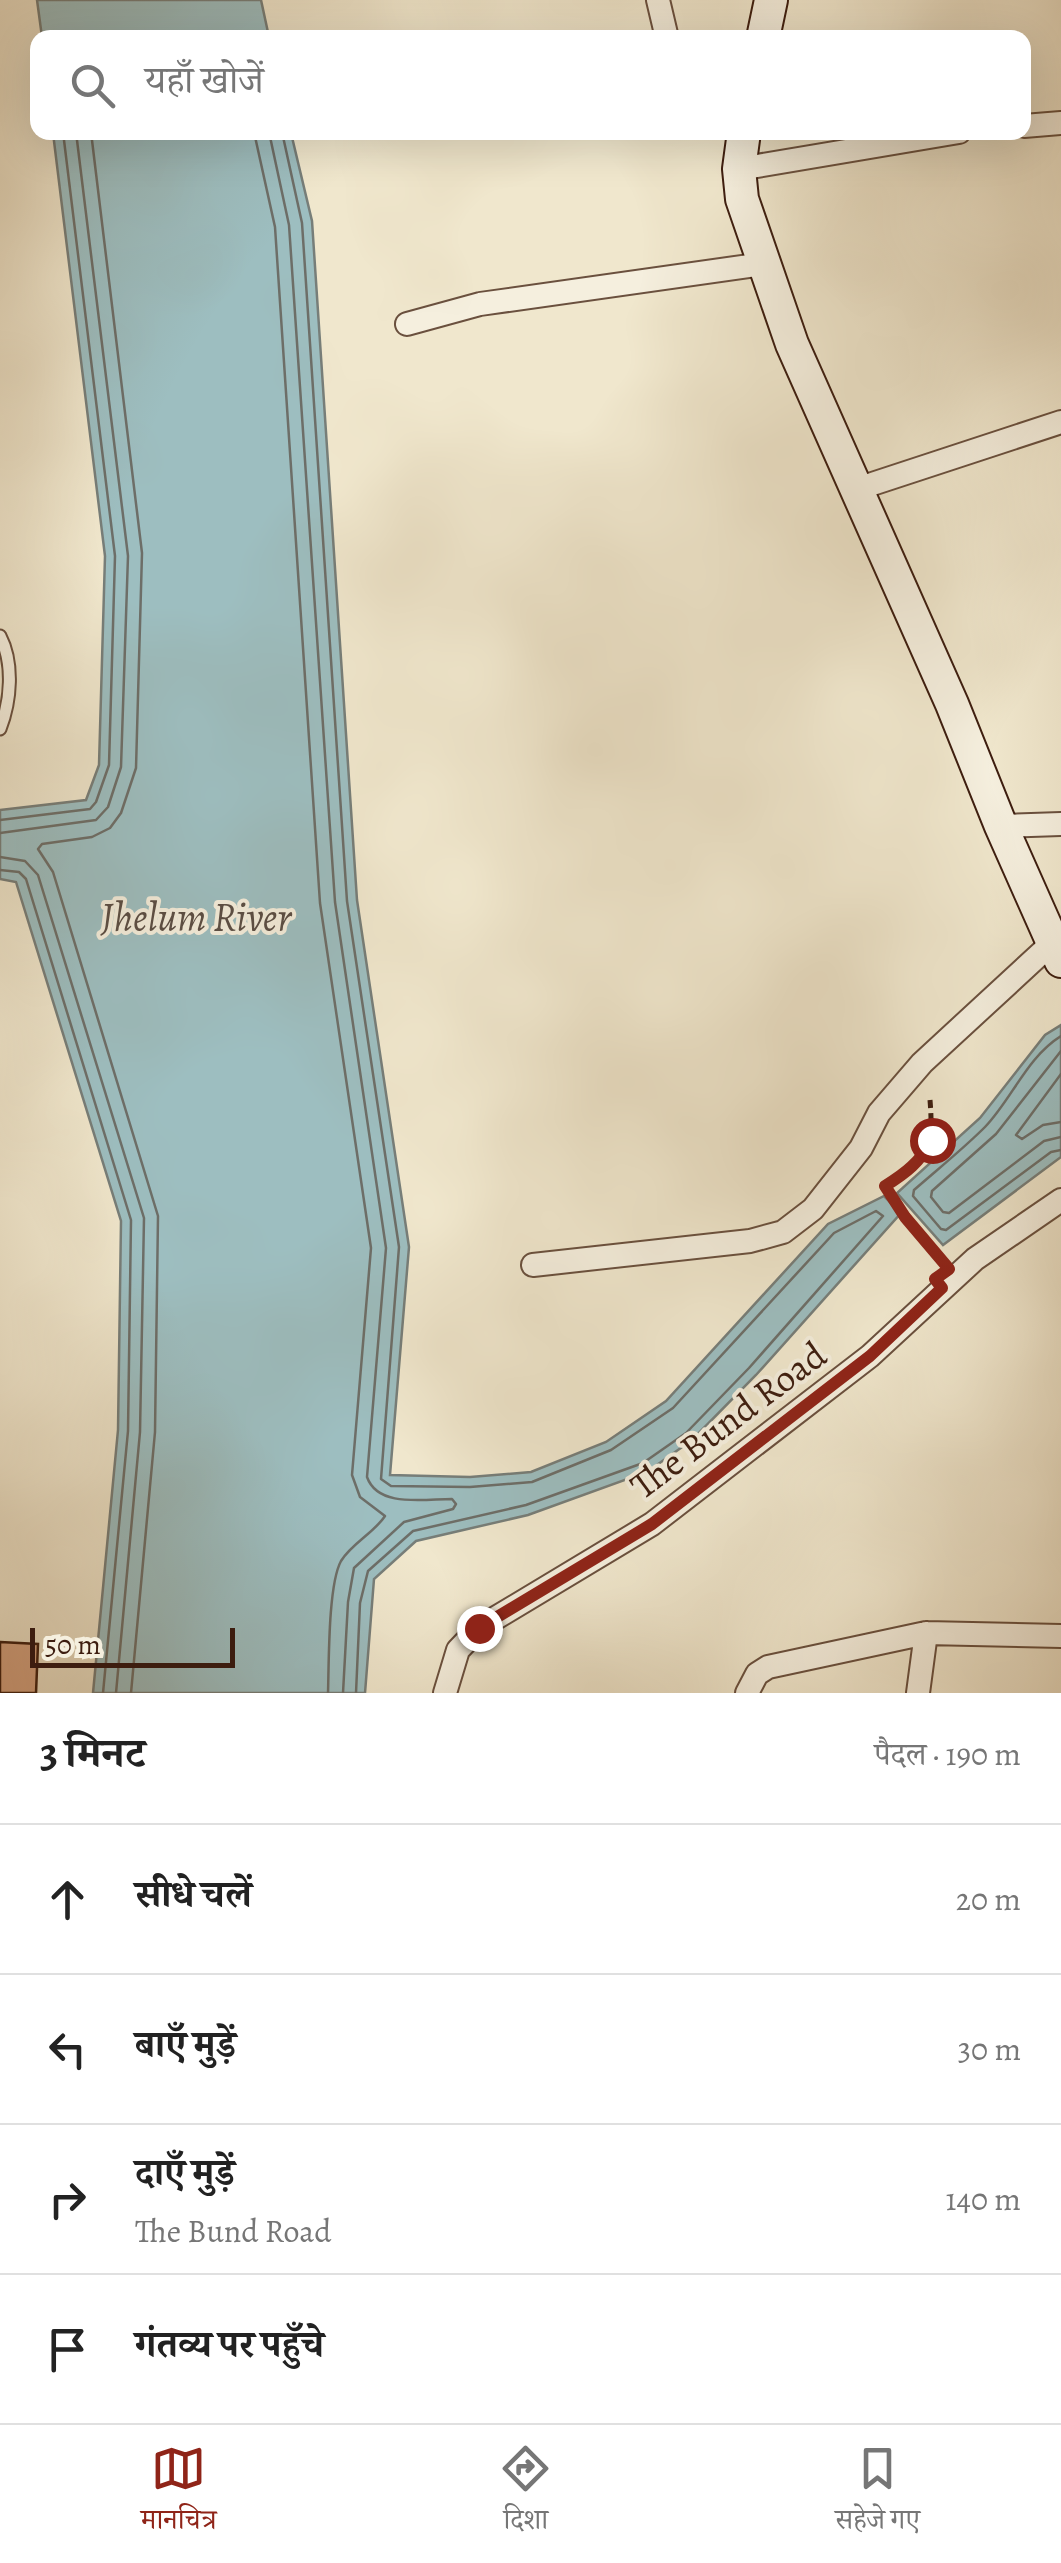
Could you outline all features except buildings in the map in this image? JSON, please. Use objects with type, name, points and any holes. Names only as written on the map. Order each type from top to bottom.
[{"type":"street","points":[[658,0],[665,30]]},
{"type":"street","points":[[765,30],[771,0]]},
{"type":"street","points":[[1031,125],[1061,123]]},
{"type":"street","points":[[533,1265],[750,1241],[771,1237],[798,1223],[838,1180],[861,1148],[878,1113],[922,1063],[1056,952],[952,704],[792,344],[742,199],[740,143],[800,140]]},
{"type":"street","points":[[407,324],[480,304],[763,264]]},
{"type":"street","points":[[857,489],[1061,422]]},
{"type":"street","points":[[1001,826],[1061,824]]},
{"type":"street","name":"The Bund Road","points":[[445,1693],[458,1650],[479,1628],[652,1524],[870,1356],[974,1259],[1061,1200]]},
{"type":"street","points":[[918,1693],[926,1633]]},
{"type":"street","points":[[747,1693],[757,1674],[768,1667],[926,1633],[1061,1636]]},
{"type":"lane","points":[[0,636],[8,666],[9,694],[0,729]]},
{"type":"path","points":[[930,1100],[932,1140],[906,1173],[885,1186],[905,1217],[949,1269],[935,1279],[942,1288]]},
{"type":"water","points":[[37,0],[261,0],[267,30],[41,30]]},
{"type":"water","name":"Jhelum River","points":[[54,140],[293,140],[312,221],[357,900],[409,1247],[390,1475],[470,1477],[531,1472],[606,1442],[666,1401],[828,1224],[884,1196],[901,1213],[756,1375],[692,1440],[647,1472],[528,1515],[416,1541],[374,1579],[365,1693],[93,1693],[118,1430],[121,1221],[16,882],[0,879],[0,810],[86,800],[99,765],[105,556]]},
{"type":"water","points":[[1061,1025],[1061,1157],[943,1245],[897,1193],[980,1118],[1045,1035]]},
{"type":"route","points":[[479,1628],[652,1524],[870,1356],[942,1288],[935,1279],[949,1269],[905,1217],[885,1186],[906,1173],[932,1140]]}]
